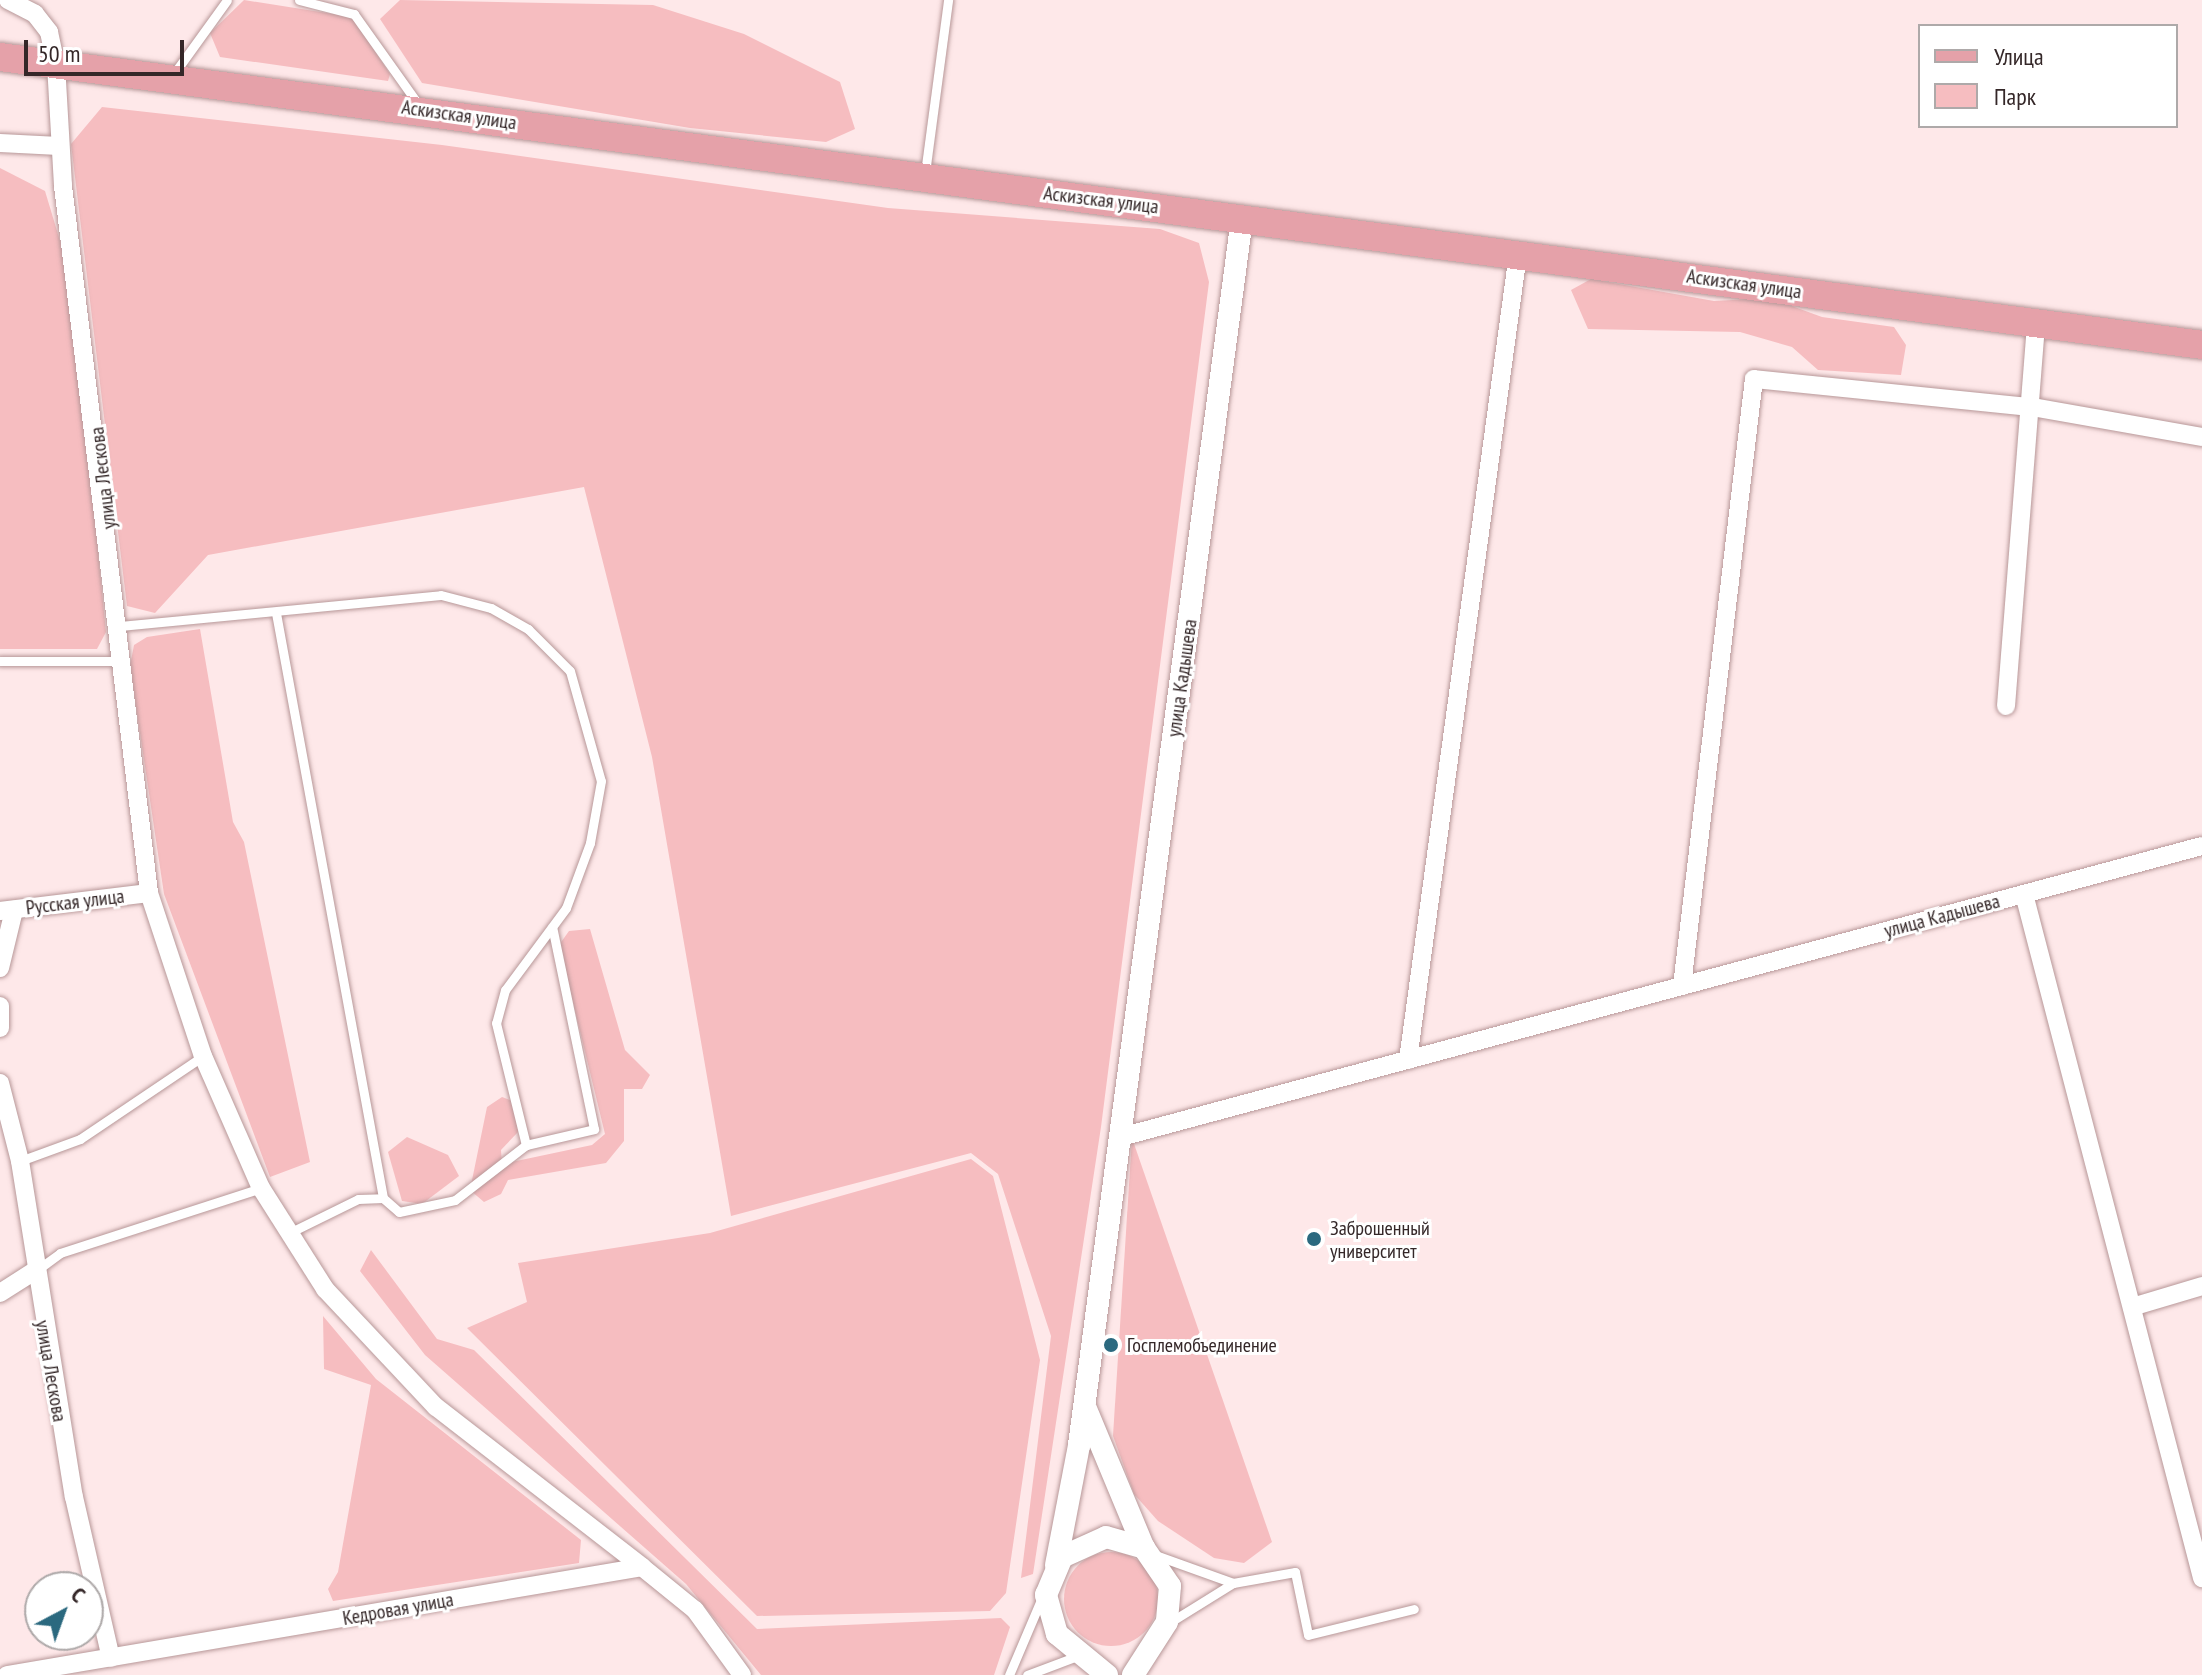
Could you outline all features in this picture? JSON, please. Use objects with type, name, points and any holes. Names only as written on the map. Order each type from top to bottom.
[{"type":"main road","name":"Аскизская улица","points":[[0,57],[172,77],[2202,345]]},
{"type":"street","points":[[8,0],[35,14],[56,64]]},
{"type":"street","name":"улица Лескова","points":[[56,64],[59,146],[120,626],[149,893],[203,1056],[261,1188],[288,1234],[399,1374],[642,1567]]},
{"type":"street","points":[[0,143],[59,146]]},
{"type":"street","name":"улица Кадышева","points":[[1052,1575],[1085,1404],[1242,218]]},
{"type":"street","points":[[1408,1060],[1518,254]]},
{"type":"street","points":[[2006,706],[2032,407],[2036,323]]},
{"type":"street","points":[[1682,986],[1754,379],[2032,407],[2202,437]]},
{"type":"street","name":"улица Кадышева","points":[[1121,1137],[2202,846]]},
{"type":"street","name":"Русская улица","points":[[7,911],[149,893]]},
{"type":"street","points":[[2024,894],[2202,1578]]},
{"type":"street","points":[[0,968],[7,911]]},
{"type":"street","points":[[0,1006],[0,1028]]},
{"type":"street","name":"улица Лескова","points":[[0,1083],[20,1161],[74,1497],[111,1658]]},
{"type":"street","points":[[0,1293],[36,1270]]},
{"type":"street","points":[[2132,1307],[2202,1286]]},
{"type":"street","points":[[1085,1404],[1144,1548],[1170,1586],[1157,1638],[1133,1675]]},
{"type":"street","points":[[1107,1675],[1080,1655],[1052,1625],[1052,1575],[1096,1538],[1144,1548]]},
{"type":"street","points":[[642,1567],[695,1610],[742,1675]]},
{"type":"street","name":"Кедровая улица","points":[[7,1675],[642,1567]]},
{"type":"street","points":[[1080,1655],[1117,1661],[1157,1638]]},
{"type":"lane","points":[[172,77],[227,0]]},
{"type":"lane","points":[[299,0],[354,14],[422,110]]},
{"type":"lane","points":[[925,176],[948,0]]},
{"type":"lane","points":[[120,626],[441,595],[491,608],[528,629],[570,671],[601,781],[590,843],[552,927],[505,990],[496,1023],[526,1145]]},
{"type":"lane","points":[[276,613],[383,1198],[399,1212],[455,1200],[526,1145],[594,1129],[552,927]]},
{"type":"lane","points":[[0,661],[122,661]]},
{"type":"lane","points":[[20,1161],[80,1139],[203,1056]]},
{"type":"lane","points":[[36,1270],[60,1253],[261,1188]]},
{"type":"lane","points":[[288,1234],[358,1199],[383,1198]]},
{"type":"lane","points":[[1144,1548],[1233,1583]]},
{"type":"lane","points":[[1157,1638],[1182,1611],[1233,1583],[1295,1572],[1308,1635],[1414,1609]]},
{"type":"lane","points":[[1009,1675],[1052,1575]]},
{"type":"lane","points":[[1027,1675],[1080,1655]]},
{"type":"green space","points":[[244,0],[352,17],[390,74],[388,81],[220,57],[210,33]]},
{"type":"green space","points":[[400,0],[653,5],[744,34],[840,82],[855,129],[826,142],[690,128],[422,83],[380,19]]},
{"type":"green space","points":[[102,107],[442,145],[888,208],[1160,229],[1199,243],[1209,282],[1101,1127],[1033,1574],[1021,1578],[1051,1336],[998,1174],[971,1153],[731,1216],[652,757],[584,487],[208,555],[155,613],[127,606],[71,144]]},
{"type":"green space","points":[[0,168],[45,191],[70,274],[106,632],[97,649],[0,649]]},
{"type":"green space","points":[[1591,279],[1714,301],[1770,298],[1822,317],[1894,327],[1906,345],[1901,375],[1818,370],[1792,347],[1740,332],[1588,329],[1571,290]]},
{"type":"green space","points":[[200,629],[233,822],[244,842],[310,1162],[270,1177],[164,894],[130,666],[134,645],[147,637]]},
{"type":"green space","points":[[590,929],[625,1050],[650,1075],[642,1089],[624,1089],[624,1141],[606,1163],[508,1180],[501,1194],[484,1202],[470,1190],[487,1107],[502,1097],[518,1103],[518,1132],[501,1150],[502,1164],[592,1145],[605,1134],[559,945],[569,931]]},
{"type":"green space","points":[[407,1137],[448,1155],[459,1176],[422,1204],[402,1201],[388,1152]]},
{"type":"green space","points":[[1132,1138],[1272,1542],[1244,1563],[1214,1558],[1158,1521],[1134,1494],[1113,1436]]},
{"type":"green space","points":[[971,1159],[993,1176],[1040,1360],[1006,1593],[990,1611],[757,1616],[467,1328],[527,1302],[518,1263],[710,1233]]},
{"type":"green space","points":[[371,1250],[437,1339],[474,1350],[757,1629],[1001,1618],[1010,1627],[994,1675],[761,1675],[686,1584],[425,1355],[360,1271]]},
{"type":"green space","points":[[323,1316],[376,1379],[581,1540],[579,1563],[333,1601],[328,1589],[338,1572],[371,1385],[324,1369]]},
{"type":"green space","points":[[1111,1552],[1129,1555],[1144,1566],[1155,1581],[1158,1599],[1155,1617],[1144,1632],[1129,1643],[1111,1646],[1093,1643],[1078,1632],[1067,1617],[1064,1599],[1067,1581],[1078,1566],[1093,1555]]},
{"type":"place","name":"Заброшенный университет","points":[[1314,1239]]},
{"type":"place","name":"Госплемобъединение","points":[[1111,1345]]}]
